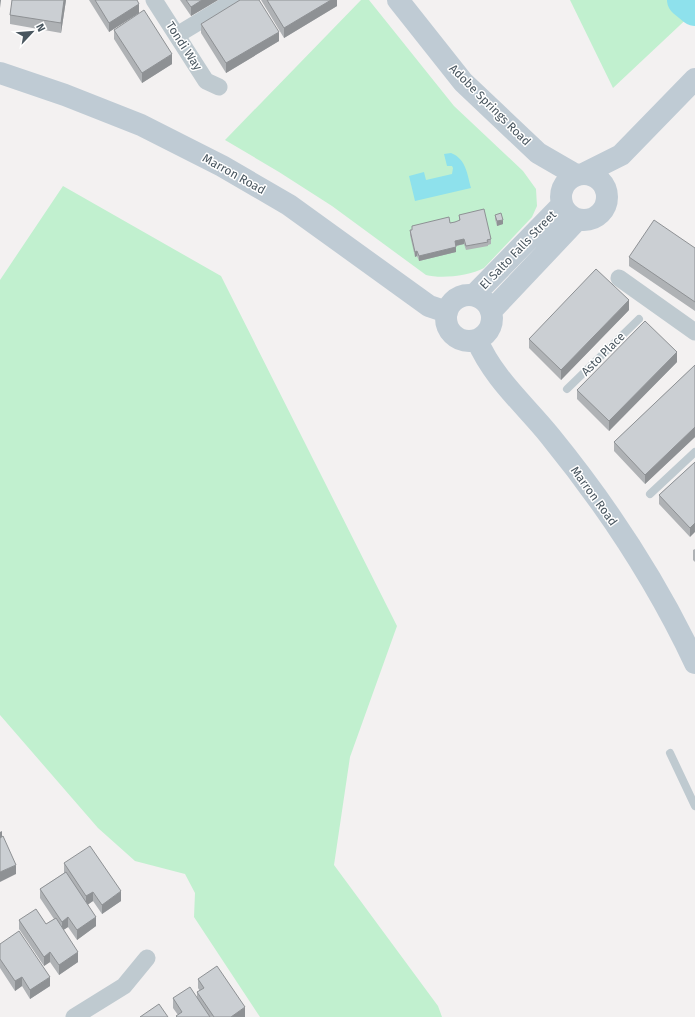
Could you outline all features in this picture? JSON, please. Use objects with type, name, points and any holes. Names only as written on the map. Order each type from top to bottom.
[{"type":"street","name":"Tondi Way","points":[[154,0],[206,80],[219,87]]},
{"type":"street","points":[[177,35],[235,0]]},
{"type":"street","name":"Adobe Springs Road","points":[[398,0],[463,82],[538,153],[580,174]]},
{"type":"street","name":"Marron Road","points":[[0,73],[65,95],[141,125],[222,166],[289,205],[429,306],[447,312]]},
{"type":"street","points":[[580,174],[596,177],[602,181],[606,191],[608,200],[602,213],[591,220],[578,220],[568,214],[561,199],[566,182],[580,174],[621,156],[695,79]]},
{"type":"street","name":"Adobe Springs Road","points":[[538,153],[561,199]]},
{"type":"street","points":[[606,191],[621,156]]},
{"type":"street","name":"El Salto Falls Street","points":[[474,295],[561,199]]},
{"type":"street","name":"El Salto Falls Street","points":[[492,310],[578,220]]},
{"type":"street","points":[[618,278],[647,310],[695,332]]},
{"type":"street","points":[[474,295],[488,303],[492,310],[493,318],[489,332],[477,340],[462,341],[456,337],[447,326],[447,312],[452,302],[458,297],[474,295]]},
{"type":"street","name":"Marron Road","points":[[477,340],[484,357],[550,436],[611,518],[647,572],[695,663]]},
{"type":"street","points":[[74,1017],[124,986],[147,958]]},
{"type":"lane","name":"Asto Place","points":[[567,389],[647,310]]},
{"type":"lane","points":[[650,494],[695,452]]},
{"type":"lane","points":[[670,753],[695,806]]},
{"type":"green space","points":[[361,0],[369,0],[454,106],[523,171],[536,189],[537,206],[532,217],[484,268],[478,271],[455,276],[439,277],[426,275],[332,206],[225,140]]},
{"type":"green space","points":[[570,0],[695,0],[695,11],[613,88]]},
{"type":"green space","points":[[63,186],[221,276],[397,626],[350,757],[334,865],[438,1006],[442,1017],[260,1017],[194,917],[195,893],[185,874],[135,861],[98,828],[0,715],[0,280]]},
{"type":"water","points":[[451,153],[463,163],[471,188],[415,201],[409,176],[424,172],[426,180],[452,174],[453,168],[452,166],[447,166],[444,154]]},
{"type":"building","points":[[12,0],[64,0],[61,23],[10,15]]},
{"type":"building","points":[[95,0],[137,0],[139,4],[109,23]]},
{"type":"building","points":[[186,0],[202,0],[191,7]]},
{"type":"building","points":[[240,0],[259,0],[279,32],[226,63],[201,24]]},
{"type":"building","points":[[267,0],[331,0],[284,28]]},
{"type":"building","points":[[144,10],[172,54],[142,73],[114,30]]},
{"type":"building","points":[[484,209],[491,239],[487,240],[488,242],[466,246],[464,239],[455,241],[456,247],[419,256],[417,251],[415,252],[410,230],[412,230],[412,226],[449,217],[450,223],[455,222],[460,220],[459,215]]},
{"type":"building","points":[[501,213],[503,220],[497,221],[495,215]]},
{"type":"building","points":[[654,220],[695,248],[695,302],[629,257]]},
{"type":"building","points":[[596,269],[629,300],[561,370],[529,339]]},
{"type":"building","points":[[645,321],[677,352],[609,421],[577,390]]},
{"type":"building","points":[[695,365],[695,427],[645,475],[614,442]]},
{"type":"building","points":[[695,462],[695,523],[690,528],[659,495]]},
{"type":"building","points":[[3,836],[16,865],[0,872],[0,838]]},
{"type":"building","points":[[90,846],[121,891],[102,905],[93,892],[86,896],[64,863]]},
{"type":"building","points":[[66,872],[96,917],[77,930],[68,917],[62,922],[40,889]]},
{"type":"building","points":[[36,909],[46,924],[56,918],[78,952],[59,965],[50,952],[44,957],[19,920]]},
{"type":"building","points":[[19,931],[50,977],[30,990],[22,977],[15,981],[0,959],[0,944]]},
{"type":"building","points":[[217,966],[245,1007],[231,1017],[214,1017],[197,992],[204,988],[198,979]]},
{"type":"building","points":[[190,987],[210,1017],[176,1016],[182,1012],[173,998]]},
{"type":"building","points":[[159,1004],[168,1017],[140,1017]]},
{"type":"waterway","points":[[684,0],[695,9]]}]
